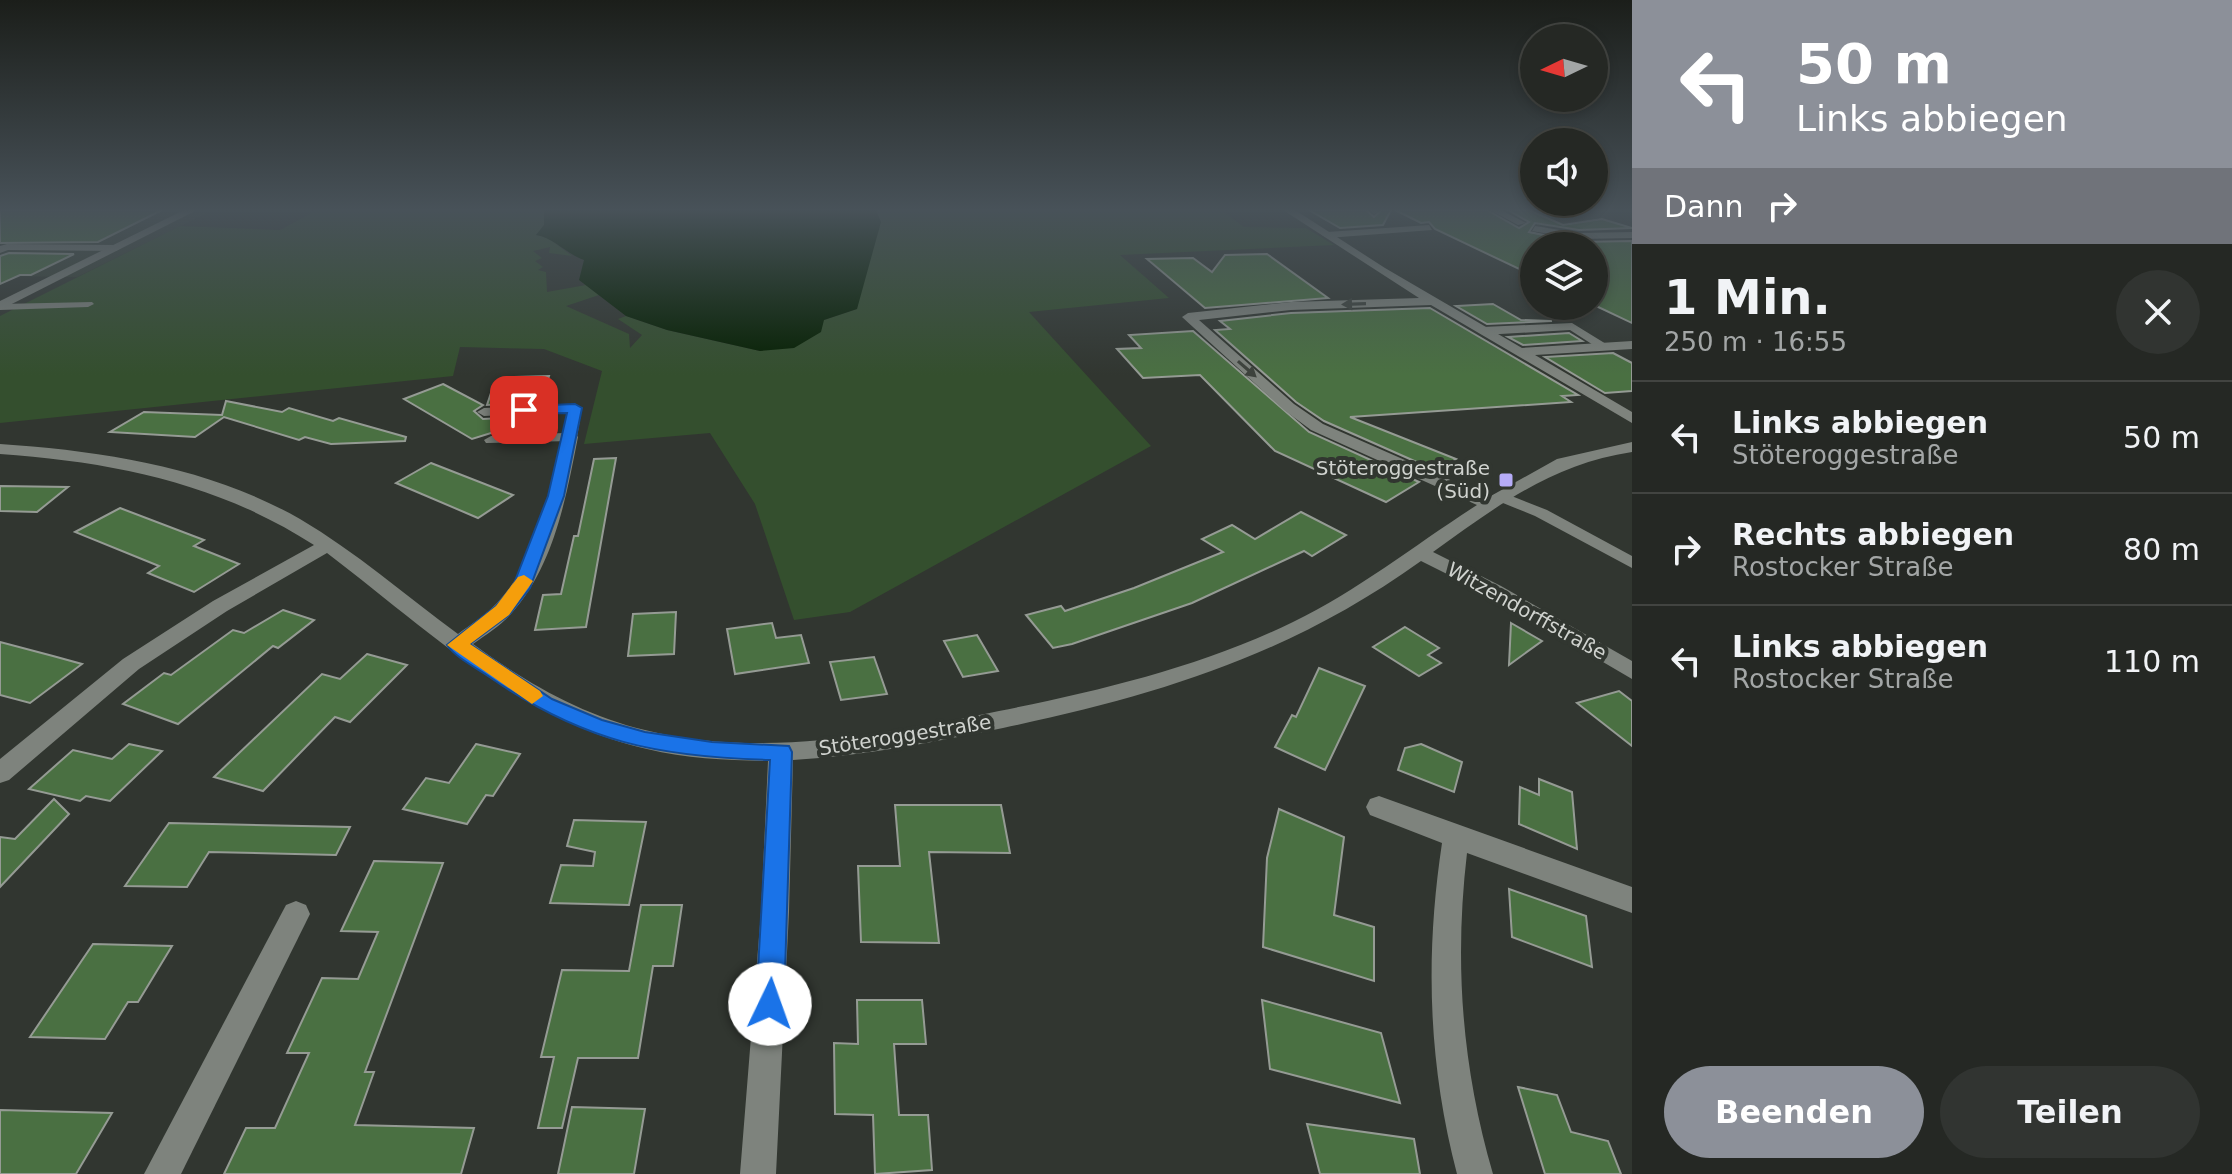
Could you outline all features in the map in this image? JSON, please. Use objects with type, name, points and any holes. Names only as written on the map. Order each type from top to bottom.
[{"type":"street","points":[[0,307],[83,265]]},
{"type":"street","points":[[1374,265],[1632,418]]},
{"type":"street","points":[[1432,301],[1291,306],[1188,317],[1289,407],[1317,427],[1498,502]]},
{"type":"street","points":[[1519,352],[1632,345]]},
{"type":"street","points":[[457,645],[502,611],[521,588],[556,496],[570,437]]},
{"type":"street","name":"Stöteroggestraße","points":[[0,449],[91,457],[198,481],[274,513],[328,545],[457,645],[545,704],[596,726],[645,740],[712,750],[781,752],[842,748],[949,729],[1092,700],[1182,676],[1260,647],[1301,627],[1557,465],[1632,447]]},
{"type":"street","points":[[0,773],[131,664],[220,606],[328,545]]},
{"type":"street","name":"Witzendorffstraße","points":[[1421,553],[1494,590],[1632,671]]},
{"type":"street","points":[[758,1174],[775,912],[781,752]]},
{"type":"street","points":[[1379,807],[1632,900]]},
{"type":"street","points":[[1456,837],[1443,940],[1445,1030],[1457,1108],[1475,1174]]},
{"type":"street","points":[[162,1174],[296,914]]},
{"type":"lane","points":[[0,307],[88,304]]},
{"type":"lane","points":[[1483,331],[1572,326],[1605,347]]},
{"type":"lane","points":[[484,412],[575,408],[570,437],[491,440]]},
{"type":"lane","points":[[1498,502],[1541,513],[1632,563]]},
{"type":"shaded area","points":[[0,265],[102,265],[77,277],[0,276]]},
{"type":"shaded area","points":[[102,265],[540,265],[543,267],[538,270],[546,272],[547,292],[586,285],[599,295],[566,306],[629,334],[630,348],[642,335],[618,319],[626,316],[667,330],[760,351],[824,320],[857,309],[865,265],[1131,265],[1169,298],[1029,312],[1151,446],[850,612],[794,620],[755,504],[710,433],[584,444],[602,371],[544,349],[460,347],[453,376],[0,423],[0,316]]},
{"type":"shaded area","points":[[583,265],[869,265],[857,309],[824,320],[821,332],[794,348],[760,351],[667,330],[626,316],[579,280]]},
{"type":"building","points":[[0,265],[52,265],[31,275],[20,275],[0,284]]},
{"type":"building","points":[[1154,265],[1202,265],[1212,272],[1218,265],[1282,265],[1328,298],[1205,308]]},
{"type":"building","points":[[1608,265],[1632,265],[1632,323],[1608,312]]},
{"type":"building","points":[[1493,304],[1520,320],[1552,321],[1487,324],[1456,306]]},
{"type":"building","points":[[1430,308],[1578,395],[1562,396],[1571,402],[1350,417],[1456,459],[1437,471],[1324,421],[1296,402],[1215,330],[1230,329],[1220,321],[1291,313]]},
{"type":"building","points":[[1193,331],[1309,432],[1419,482],[1386,502],[1275,451],[1200,375],[1143,378],[1117,349],[1141,348],[1129,335]]},
{"type":"building","points":[[1569,333],[1582,341],[1523,345],[1508,337]]},
{"type":"building","points":[[1613,353],[1632,363],[1632,391],[1605,393],[1545,357]]},
{"type":"building","points":[[549,376],[541,402],[487,405],[492,390],[511,389],[515,377]]},
{"type":"building","points":[[443,384],[483,405],[474,411],[483,419],[536,416],[532,431],[491,433],[472,439],[404,399]]},
{"type":"building","points":[[226,401],[282,412],[289,408],[333,421],[339,418],[406,437],[405,441],[331,444],[305,437],[299,440],[224,417],[195,437],[110,432],[144,412],[222,415]]},
{"type":"building","points":[[616,458],[586,627],[535,630],[543,595],[561,594],[574,536],[578,536],[594,459]]},
{"type":"building","points":[[431,463],[513,495],[478,518],[396,483]]},
{"type":"building","points":[[0,486],[68,487],[37,512],[0,511]]},
{"type":"building","points":[[120,508],[204,540],[194,546],[239,564],[194,592],[148,573],[159,566],[75,532]]},
{"type":"building","points":[[1301,512],[1346,535],[1312,556],[1304,551],[1192,603],[1072,644],[1053,648],[1026,615],[1061,606],[1065,611],[1134,588],[1223,552],[1202,539],[1232,525],[1255,539]]},
{"type":"building","points":[[283,610],[314,620],[278,648],[273,646],[178,724],[123,704],[164,673],[171,675],[233,630],[244,633]]},
{"type":"building","points":[[676,612],[674,654],[628,656],[633,614]]},
{"type":"building","points":[[772,623],[776,638],[801,635],[809,663],[735,674],[727,629]]},
{"type":"building","points":[[1511,623],[1542,641],[1509,665]]},
{"type":"building","points":[[1405,627],[1439,648],[1428,655],[1441,663],[1419,676],[1373,647]]},
{"type":"building","points":[[977,635],[998,671],[963,677],[944,641]]},
{"type":"building","points":[[0,642],[82,664],[30,703],[0,695]]},
{"type":"building","points":[[367,654],[407,665],[350,722],[335,717],[263,791],[214,777],[322,674],[340,679]]},
{"type":"building","points":[[874,657],[887,694],[841,700],[830,662]]},
{"type":"building","points":[[1319,668],[1365,686],[1325,770],[1275,747],[1292,715],[1296,717]]},
{"type":"building","points":[[1619,691],[1632,701],[1632,746],[1577,703]]},
{"type":"building","points":[[129,744],[162,751],[110,801],[86,796],[80,801],[29,789],[73,750],[112,759]]},
{"type":"building","points":[[476,744],[520,754],[493,796],[486,795],[467,824],[403,809],[426,778],[449,783]]},
{"type":"building","points":[[1421,744],[1462,762],[1454,792],[1398,770],[1405,748]]},
{"type":"building","points":[[1539,779],[1572,792],[1577,849],[1519,824],[1520,787],[1539,795]]},
{"type":"building","points":[[54,799],[69,814],[0,887],[0,837],[15,839]]},
{"type":"building","points":[[895,805],[1001,805],[1010,853],[929,852],[939,943],[861,942],[858,866],[900,866]]},
{"type":"building","points":[[1279,809],[1344,837],[1334,915],[1374,927],[1374,981],[1263,947],[1267,858]]},
{"type":"building","points":[[574,820],[646,822],[629,905],[550,903],[561,865],[593,866],[595,852],[567,846]]},
{"type":"building","points":[[169,823],[350,827],[336,855],[209,852],[187,887],[125,886]]},
{"type":"building","points":[[374,861],[443,863],[365,1072],[374,1072],[355,1125],[474,1128],[461,1174],[224,1174],[246,1128],[275,1128],[309,1053],[287,1053],[322,978],[358,979],[378,932],[341,931]]},
{"type":"building","points":[[1509,889],[1586,916],[1592,967],[1512,937]]},
{"type":"building","points":[[641,905],[682,905],[673,966],[653,966],[638,1058],[578,1058],[562,1128],[538,1128],[554,1057],[541,1057],[562,970],[629,971]]},
{"type":"building","points":[[93,944],[172,946],[138,1002],[128,1002],[105,1039],[30,1037]]},
{"type":"building","points":[[857,1000],[922,1000],[926,1044],[894,1044],[899,1115],[928,1115],[932,1170],[875,1174],[873,1115],[835,1114],[834,1043],[858,1044]]},
{"type":"building","points":[[1262,1000],[1381,1033],[1400,1103],[1270,1069]]},
{"type":"building","points":[[1518,1087],[1557,1095],[1571,1132],[1608,1141],[1621,1174],[1545,1174]]},
{"type":"building","points":[[572,1107],[645,1109],[634,1174],[558,1174]]},
{"type":"building","points":[[0,1110],[112,1113],[76,1174],[0,1174]]},
{"type":"building","points":[[1307,1124],[1414,1139],[1420,1174],[1320,1174]]},
{"type":"slow traffic","points":[[524,581],[502,611],[457,645],[532,696]]},
{"type":"place","name":"Stöteroggestraße (Süd)","points":[[1506,480]]},
{"type":"route","points":[[524,410],[575,408],[556,496],[521,588],[502,611],[457,645],[545,704],[596,726],[645,740],[712,750],[781,752],[770,1004]]}]
